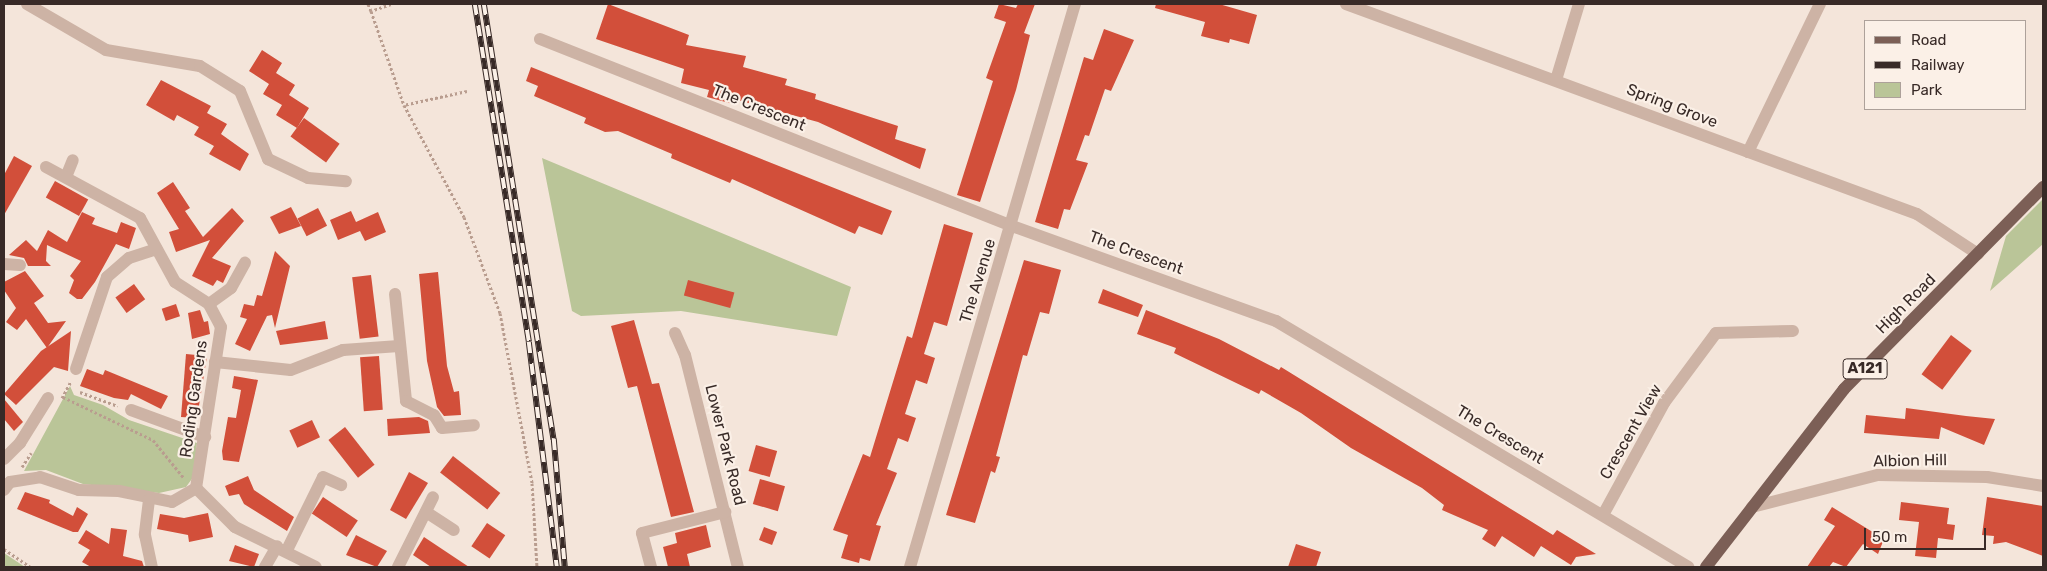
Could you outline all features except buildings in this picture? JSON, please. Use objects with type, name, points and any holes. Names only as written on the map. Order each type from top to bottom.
[{"type":"main road","name":"High Road","points":[[1706,567],[1844,389],[2043,187]]},
{"type":"street","points":[[27,4],[106,50],[200,66],[240,91],[268,158],[308,178],[346,181]]},
{"type":"street","name":"The Avenue","points":[[910,567],[1012,226],[1075,4]]},
{"type":"street","name":"Spring Grove","points":[[1346,4],[1917,214],[1978,254]]},
{"type":"street","points":[[1556,80],[1579,4]]},
{"type":"street","points":[[1748,152],[1820,4]]},
{"type":"street","name":"The Crescent","points":[[540,39],[1012,226],[1276,321],[1688,567]]},
{"type":"street","points":[[66,177],[73,160]]},
{"type":"street","points":[[46,167],[140,218],[175,282],[209,304],[231,288],[245,263]]},
{"type":"street","points":[[76,369],[107,277],[129,258],[157,248]]},
{"type":"street","points":[[4,264],[20,265]]},
{"type":"street","points":[[395,294],[406,401],[434,415],[442,428],[474,425]]},
{"type":"street","name":"Roding Gardens","points":[[196,488],[221,328],[209,304]]},
{"type":"street","name":"Crescent View","points":[[1603,515],[1664,403],[1716,333],[1793,331]]},
{"type":"street","name":"Lower Park Road","points":[[674,333],[685,355],[738,567]]},
{"type":"street","points":[[215,362],[291,370],[343,350],[399,346]]},
{"type":"street","points":[[4,459],[20,443],[48,398]]},
{"type":"street","points":[[130,410],[205,437]]},
{"type":"street","name":"Albion Hill","points":[[1752,507],[1878,475],[1987,477],[2043,486]]},
{"type":"street","points":[[6,481],[40,477],[80,490],[119,491],[149,500],[172,502],[196,488],[235,527],[282,548],[316,567]]},
{"type":"street","points":[[265,567],[282,548],[323,477],[342,485]]},
{"type":"street","points":[[398,567],[433,497]]},
{"type":"street","points":[[149,500],[145,534],[152,567]]},
{"type":"street","points":[[426,512],[454,530]]},
{"type":"street","points":[[651,567],[642,532],[725,512]]},
{"type":"path","points":[[368,4],[404,105],[464,217],[500,313],[532,483],[537,567]]},
{"type":"path","points":[[371,11],[391,4]]},
{"type":"path","points":[[404,105],[467,91]]},
{"type":"path","points":[[80,392],[130,410]]},
{"type":"path","points":[[63,396],[153,440],[176,472],[196,488]]},
{"type":"path","points":[[4,549],[31,567]]},
{"type":"green space","points":[[542,158],[851,287],[837,336],[681,311],[581,316],[572,311]]},
{"type":"green space","points":[[2043,199],[2043,244],[1990,291],[2006,236]]},
{"type":"green space","points":[[70,386],[74,395],[103,405],[129,420],[197,443],[194,476],[186,487],[159,493],[83,484],[46,470],[24,471]]},
{"type":"green space","points":[[4,553],[25,567],[4,567]]},
{"type":"railway","points":[[475,4],[529,342],[557,567]]},
{"type":"railway","points":[[484,4],[554,439],[565,567]]}]
